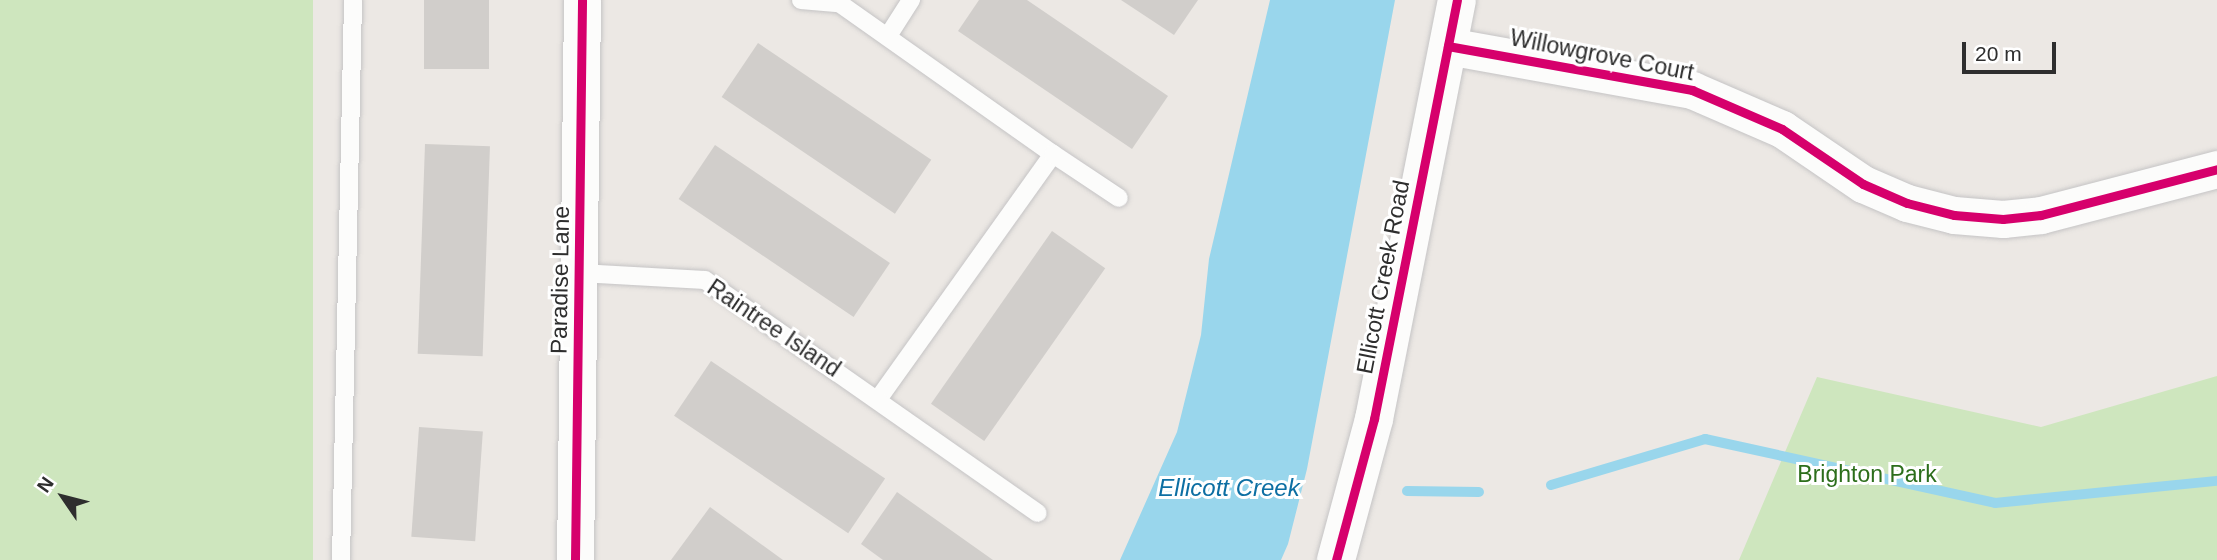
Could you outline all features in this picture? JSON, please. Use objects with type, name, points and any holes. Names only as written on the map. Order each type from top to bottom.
[{"type":"street","name":"Paradise Lane","points":[[575,560],[582,0]]},
{"type":"street","name":"Ellicott Creek Road","points":[[1336,560],[1374,419],[1457,0]]},
{"type":"street","name":"Willowgrove Court","points":[[1448,46],[1692,90],[1782,129],[1863,184],[1907,204],[1954,215],[2003,219],[2041,215],[2217,169]]},
{"type":"lane","points":[[341,560],[354,0]]},
{"type":"lane","points":[[801,0],[839,3],[1119,198]]},
{"type":"lane","points":[[888,36],[911,0]]},
{"type":"lane","points":[[878,398],[1053,154]]},
{"type":"lane","name":"Raintree Island","points":[[580,273],[705,279],[878,398],[1038,513]]},
{"type":"green space","points":[[0,0],[313,0],[313,560],[0,560]]},
{"type":"green space","name":"Brighton Park","points":[[2217,376],[2217,560],[1739,560],[1817,377],[2041,427]]},
{"type":"water","name":"Ellicott Creek","points":[[1270,0],[1395,0],[1307,469],[1288,544],[1281,560],[1120,560],[1177,432],[1201,335],[1209,259]]},
{"type":"building","points":[[424,0],[489,0],[489,69],[424,69]]},
{"type":"building","points":[[979,0],[1027,0],[1168,96],[1132,149],[958,31]]},
{"type":"building","points":[[1121,0],[1198,0],[1174,35]]},
{"type":"building","points":[[758,43],[931,160],[895,214],[722,97]]},
{"type":"building","points":[[425,144],[490,146],[483,356],[418,354]]},
{"type":"building","points":[[715,145],[890,263],[854,317],[679,199]]},
{"type":"building","points":[[1052,231],[1105,268],[984,441],[931,404]]},
{"type":"building","points":[[711,361],[885,478],[848,533],[674,416]]},
{"type":"building","points":[[419,427],[483,431],[475,541],[411,537]]},
{"type":"building","points":[[897,492],[993,560],[883,560],[861,544]]},
{"type":"building","points":[[710,507],[783,560],[671,560]]},
{"type":"waterway","points":[[1551,485],[1705,439],[1995,503],[2217,481]]},
{"type":"waterway","points":[[1407,491],[1479,492]]},
{"type":"cycle path","points":[[575,560],[582,0]]},
{"type":"cycle path","points":[[1336,560],[1374,419],[1457,0]]},
{"type":"cycle path","points":[[1448,46],[1692,90],[1782,129],[1863,184],[1907,203],[1954,215],[2003,219],[2041,215],[2217,169]]}]
